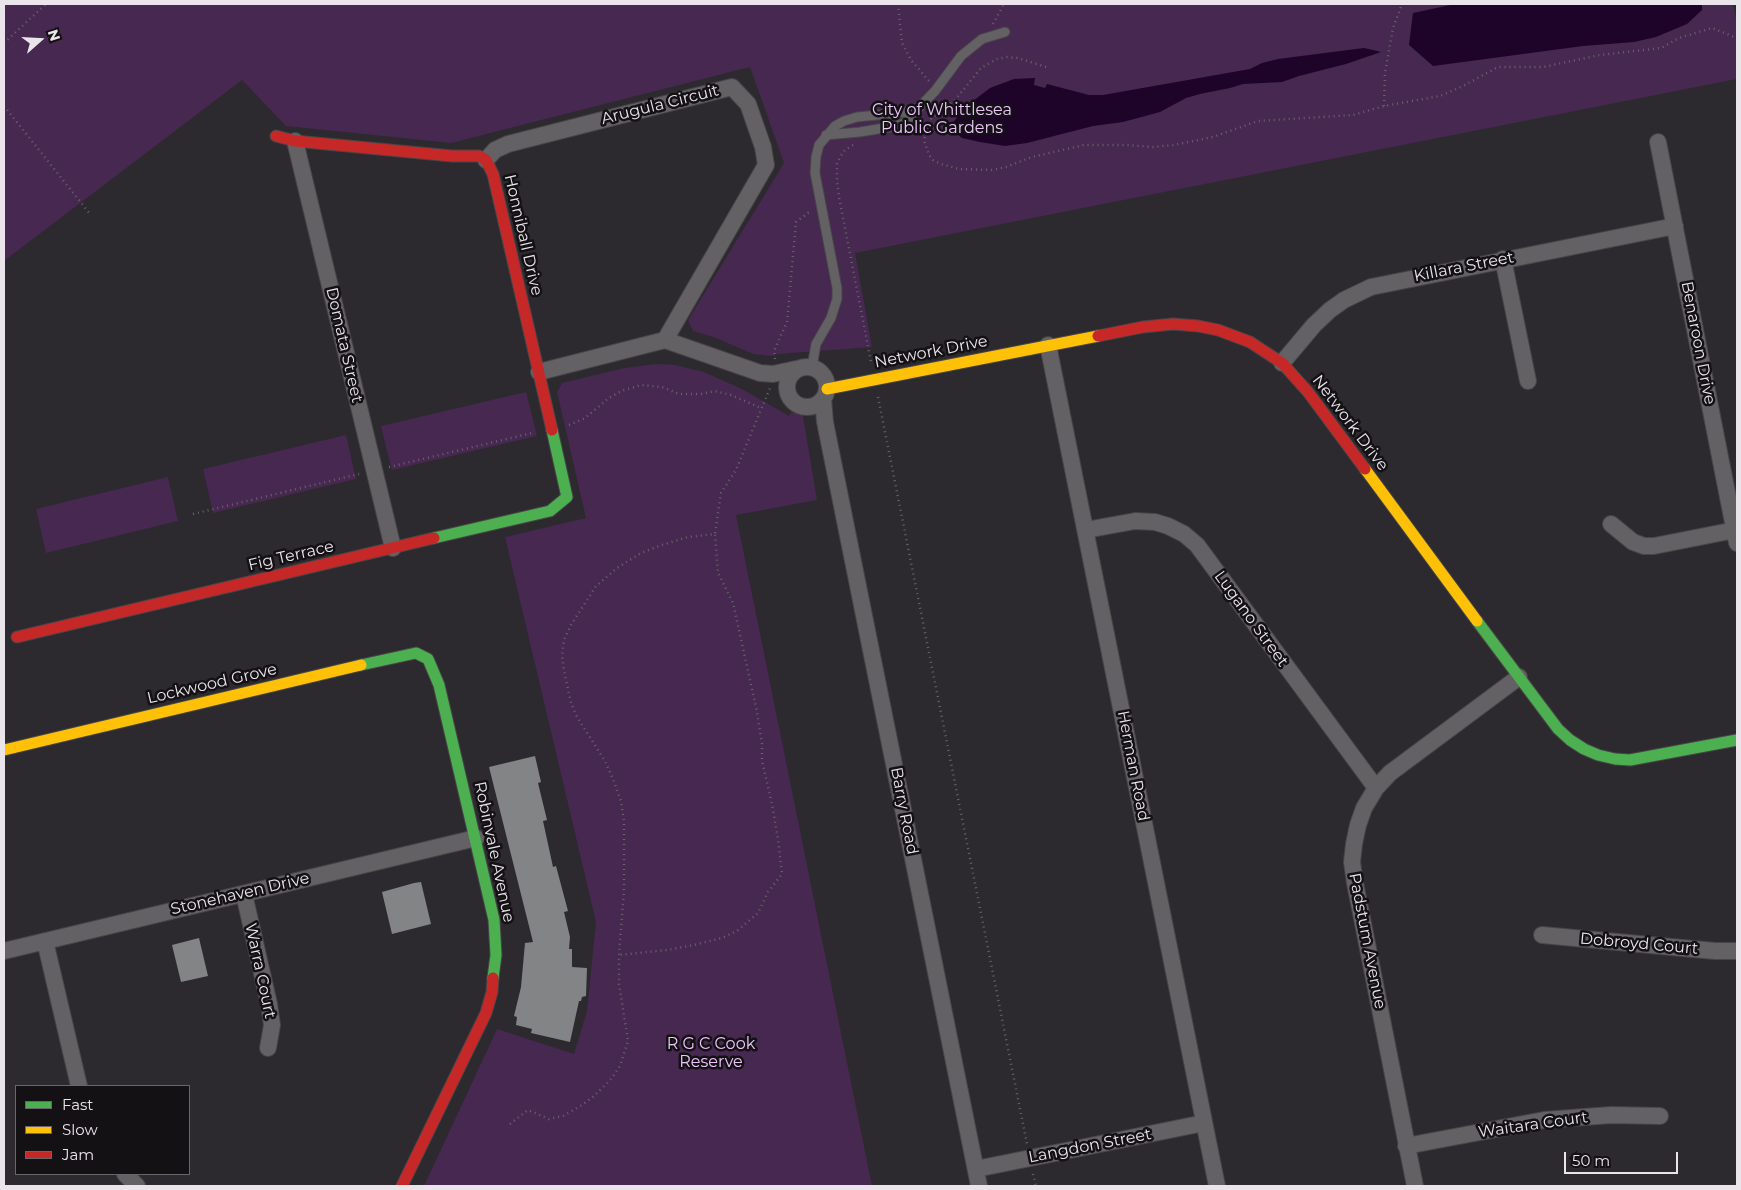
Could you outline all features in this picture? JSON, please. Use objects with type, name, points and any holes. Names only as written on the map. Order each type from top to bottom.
[{"type":"street","name":"Arugula Circuit","points":[[486,160],[495,150],[508,144],[732,87],[748,104],[763,147],[766,166],[665,340]]},
{"type":"street","name":"Honniball Drive","points":[[276,136],[295,141],[452,156],[479,156],[486,160],[492,174],[567,497]]},
{"type":"street","name":"Domata Street","points":[[295,141],[392,548]]},
{"type":"street","name":"Benaroon Drive","points":[[1658,142],[1736,537]]},
{"type":"street","name":"Killara Street","points":[[1282,363],[1314,325],[1330,310],[1358,292],[1387,283],[1674,226]]},
{"type":"street","points":[[1503,259],[1528,381]]},
{"type":"street","name":"Network Drive","points":[[825,394],[875,380],[1143,327],[1174,324],[1198,326],[1218,330],[1250,342],[1282,363],[1308,392],[1558,729],[1570,740],[1598,755],[1630,760],[1737,740]]},
{"type":"street","points":[[539,372],[665,340],[769,377],[790,400],[805,408],[814,406],[825,394],[825,378],[820,371],[812,367],[804,366],[769,377]]},
{"type":"street","name":"Herman Road","points":[[1048,345],[1217,1186]]},
{"type":"street","points":[[790,400],[786,392],[786,383],[796,369]]},
{"type":"street","name":"Barry Road","points":[[825,394],[828,437],[979,1186]]},
{"type":"street","name":"Barry Road","points":[[805,408],[821,425],[828,437]]},
{"type":"street","name":"Fig Terrace","points":[[17,637],[550,511],[567,497]]},
{"type":"street","name":"Lugano Street","points":[[1086,530],[1135,521],[1155,522],[1184,534],[1197,545],[1376,788]]},
{"type":"street","points":[[1611,524],[1633,542],[1644,546],[1736,537]]},
{"type":"street","name":"Lockwood Grove","points":[[4,750],[402,655],[416,653],[428,659]]},
{"type":"street","name":"Robinvale Avenue","points":[[405,1186],[486,1013],[492,992],[496,955],[494,920],[476,838],[439,685],[428,659]]},
{"type":"street","name":"Padstum Avenue","points":[[1414,1186],[1355,883],[1352,862],[1358,825],[1364,808],[1376,788],[1404,762],[1519,677]]},
{"type":"street","name":"Stonehaven Drive","points":[[4,951],[476,838]]},
{"type":"street","name":"Warra Court","points":[[244,894],[269,1004],[272,1025],[268,1048]]},
{"type":"street","name":"Dobroyd Court","points":[[1542,935],[1737,952]]},
{"type":"street","points":[[45,941],[80,1085]]},
{"type":"street","name":"Waitara Court","points":[[1406,1146],[1544,1120],[1611,1116],[1660,1116]]},
{"type":"street","name":"Langdon Street","points":[[976,1169],[1204,1123]]},
{"type":"street","points":[[126,1175],[137,1186]]},
{"type":"lane","points":[[826,136],[896,126],[909,119],[935,91],[961,56],[982,39],[1005,32]]},
{"type":"lane","points":[[812,367],[816,344],[830,318],[837,299],[837,288],[815,173],[819,145],[834,126],[844,121],[857,117],[909,112],[919,108]]},
{"type":"path","points":[[4,43],[46,4]]},
{"type":"path","points":[[898,4],[902,43],[911,60],[935,91]]},
{"type":"path","points":[[993,35],[992,25],[1004,4]]},
{"type":"path","points":[[1384,106],[1385,73],[1394,28],[1402,4]]},
{"type":"path","points":[[1046,67],[1018,58],[1007,57],[997,59],[982,68],[955,100],[932,119],[924,140],[929,155],[933,160],[941,164],[958,169],[992,170],[1032,157],[1084,145],[1153,147],[1174,145],[1213,137],[1258,121],[1353,115],[1384,106],[1440,96],[1498,67],[1543,67],[1600,56],[1661,48],[1679,38],[1712,28],[1737,38]]},
{"type":"path","points":[[4,106],[90,214]]},
{"type":"path","points":[[857,143],[845,150],[837,163],[839,197],[1036,1186]]},
{"type":"path","points":[[618,955],[694,945],[722,938],[737,931],[758,913],[768,892],[782,874],[774,813],[762,761],[762,744],[757,712],[733,603],[718,572],[715,534],[721,493],[736,470],[762,408],[774,351],[787,322],[796,222],[808,213],[822,210]]},
{"type":"path","points":[[193,514],[552,429],[585,418],[615,394],[641,385],[662,387],[679,394],[715,392],[731,395],[762,408]]},
{"type":"path","points":[[510,1124],[528,1110],[549,1119],[563,1116],[594,1096],[611,1079],[620,1066],[628,1041],[619,984],[618,955],[625,854],[621,801],[605,761],[577,717],[571,703],[562,654],[564,640],[570,625],[596,586],[618,568],[641,553],[662,544],[688,537],[715,534]]},
{"type":"green space","name":"City of Whittlesea Public Gardens","points":[[4,4],[1733,4],[1737,24],[1737,79],[855,253],[872,347],[777,354],[772,356],[753,354],[716,338],[693,331],[688,320],[784,163],[750,67],[451,143],[286,126],[242,80],[4,261]]},
{"type":"green space","name":"R G C Cook Reserve","points":[[657,364],[675,365],[704,372],[744,390],[789,416],[800,398],[817,500],[736,515],[872,1186],[424,1186],[497,1029],[574,1054],[587,1011],[596,922],[505,537],[586,518],[557,392],[562,383],[624,368]]},
{"type":"green space","points":[[526,392],[537,436],[392,470],[381,426]]},
{"type":"green space","points":[[346,435],[356,479],[213,513],[203,469]]},
{"type":"green space","points":[[168,477],[178,521],[46,553],[36,509]]},
{"type":"shaded area","points":[[1455,4],[1702,4],[1702,10],[1687,24],[1656,37],[1634,42],[1583,46],[1433,66],[1409,45],[1413,13]]},
{"type":"shaded area","points":[[1364,48],[1381,52],[1282,82],[1243,84],[1200,94],[1186,98],[1160,112],[1123,122],[1093,126],[1027,143],[1005,146],[980,142],[962,138],[949,127],[969,104],[990,88],[1014,79],[1035,78],[1034,85],[1045,88],[1047,84],[1089,95],[1103,95],[1250,69],[1262,63],[1278,59]]},
{"type":"building","points":[[535,756],[541,782],[538,783],[547,820],[543,821],[553,867],[556,866],[568,911],[564,912],[570,937],[569,949],[572,949],[572,967],[587,968],[586,996],[582,997],[581,1001],[579,1001],[570,1042],[531,1033],[532,1029],[516,1025],[517,1017],[514,1016],[521,987],[525,943],[533,942],[489,767]]},
{"type":"building","points":[[421,882],[431,924],[392,934],[382,892]]},
{"type":"building","points":[[199,938],[208,976],[181,982],[172,945]]},
{"type":"traffic: fast","points":[[434,538],[550,511],[567,497],[552,430]]},
{"type":"traffic: fast","points":[[1477,621],[1558,729],[1584,749],[1598,755],[1630,760],[1737,740]]},
{"type":"traffic: fast","points":[[361,665],[416,653],[428,659],[439,685],[494,920],[496,955],[493,978]]},
{"type":"traffic: slow","points":[[827,389],[1098,336]]},
{"type":"traffic: slow","points":[[1365,469],[1477,621]]},
{"type":"traffic: slow","points":[[4,750],[361,665]]},
{"type":"traffic: jam","points":[[276,136],[295,141],[452,156],[479,156],[486,160],[493,174],[552,430]]},
{"type":"traffic: jam","points":[[1098,336],[1143,327],[1173,324],[1218,330],[1250,342],[1282,363],[1308,392],[1365,469]]},
{"type":"traffic: jam","points":[[17,637],[434,538]]},
{"type":"traffic: jam","points":[[402,1186],[486,1013],[492,992],[493,978]]}]
